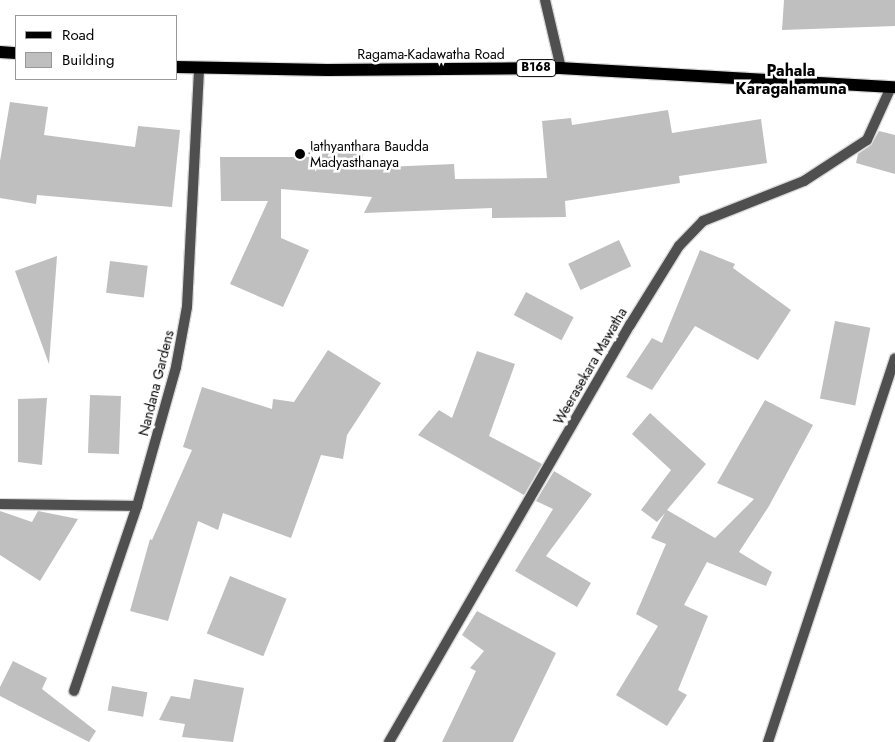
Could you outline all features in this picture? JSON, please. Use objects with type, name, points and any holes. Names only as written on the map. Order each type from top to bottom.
[{"type":"main road","points":[[0,52],[15,53]]},
{"type":"main road","name":"Ragama-Kadawatha Road","points":[[178,67],[199,69],[562,68],[893,87]]},
{"type":"street","points":[[546,0],[562,68]]},
{"type":"street","name":"Nandana Gardens","points":[[74,691],[137,506],[176,367],[187,307],[199,69]]},
{"type":"street","name":"Weerasekara Mawatha","points":[[390,742],[630,324],[679,246],[703,222],[804,181],[867,140],[893,87]]},
{"type":"street","points":[[768,742],[895,359]]},
{"type":"street","points":[[0,504],[137,506]]},
{"type":"building","points":[[784,0],[895,0],[895,26],[782,30]]},
{"type":"building","points":[[10,102],[48,107],[44,135],[135,147],[138,126],[180,130],[172,207],[37,195],[36,204],[0,198],[0,161]]},
{"type":"building","points":[[668,110],[672,133],[761,119],[767,163],[679,176],[680,183],[565,201],[566,217],[492,218],[492,208],[364,213],[372,197],[281,189],[281,238],[309,250],[283,307],[230,284],[268,201],[221,201],[220,157],[321,157],[322,141],[364,145],[362,168],[454,164],[455,179],[547,178],[542,121],[571,118],[572,125]]},
{"type":"building","points":[[879,131],[895,135],[895,174],[856,163],[858,154],[871,145]]},
{"type":"building","points":[[619,240],[631,266],[581,290],[568,264]]},
{"type":"building","points":[[700,250],[735,264],[733,268],[791,310],[758,360],[695,326],[652,390],[626,377],[652,338],[662,343]]},
{"type":"building","points":[[57,256],[49,364],[15,271]]},
{"type":"building","points":[[110,261],[148,266],[144,297],[106,293]]},
{"type":"building","points":[[526,292],[574,317],[561,340],[514,315]]},
{"type":"building","points":[[835,321],[870,328],[855,405],[820,399]]},
{"type":"building","points":[[328,350],[381,383],[347,435],[343,459],[321,455],[291,538],[223,513],[218,530],[198,521],[168,621],[130,611],[150,539],[152,540],[192,450],[183,447],[202,387],[272,409],[273,399],[294,402]]},
{"type":"building","points":[[477,351],[515,364],[489,436],[542,464],[524,495],[418,435],[439,410],[452,418]]},
{"type":"building","points":[[90,395],[121,396],[119,454],[88,453]]},
{"type":"building","points":[[47,398],[42,465],[18,462],[18,399]]},
{"type":"building","points":[[765,400],[813,425],[769,506],[739,552],[772,572],[766,586],[707,562],[684,605],[708,616],[678,690],[687,695],[667,726],[616,695],[658,626],[636,614],[666,544],[651,538],[665,513],[657,522],[641,510],[671,470],[632,434],[650,413],[706,464],[667,510],[715,538],[754,499],[717,483]]},
{"type":"building","points":[[554,471],[592,494],[546,556],[591,583],[577,607],[515,571],[553,509],[536,501]]},
{"type":"building","points":[[0,511],[32,522],[38,511],[78,519],[40,581],[0,555]]},
{"type":"building","points":[[230,576],[287,599],[263,656],[207,633]]},
{"type":"building","points":[[477,611],[556,653],[513,742],[442,742],[476,671],[470,668],[484,651],[462,635]]},
{"type":"building","points":[[13,661],[47,678],[42,689],[96,731],[89,742],[0,696],[0,687]]},
{"type":"building","points":[[194,679],[244,688],[233,742],[182,737],[185,724],[159,720],[171,696],[190,699]]},
{"type":"building","points":[[112,686],[147,692],[143,717],[108,711]]},
{"type":"place","name":"Jathyanthara Baudda Madyasthanaya","points":[[300,154]]},
{"type":"district","name":"Pahala Karagahamuna","points":[[791,80]]}]
